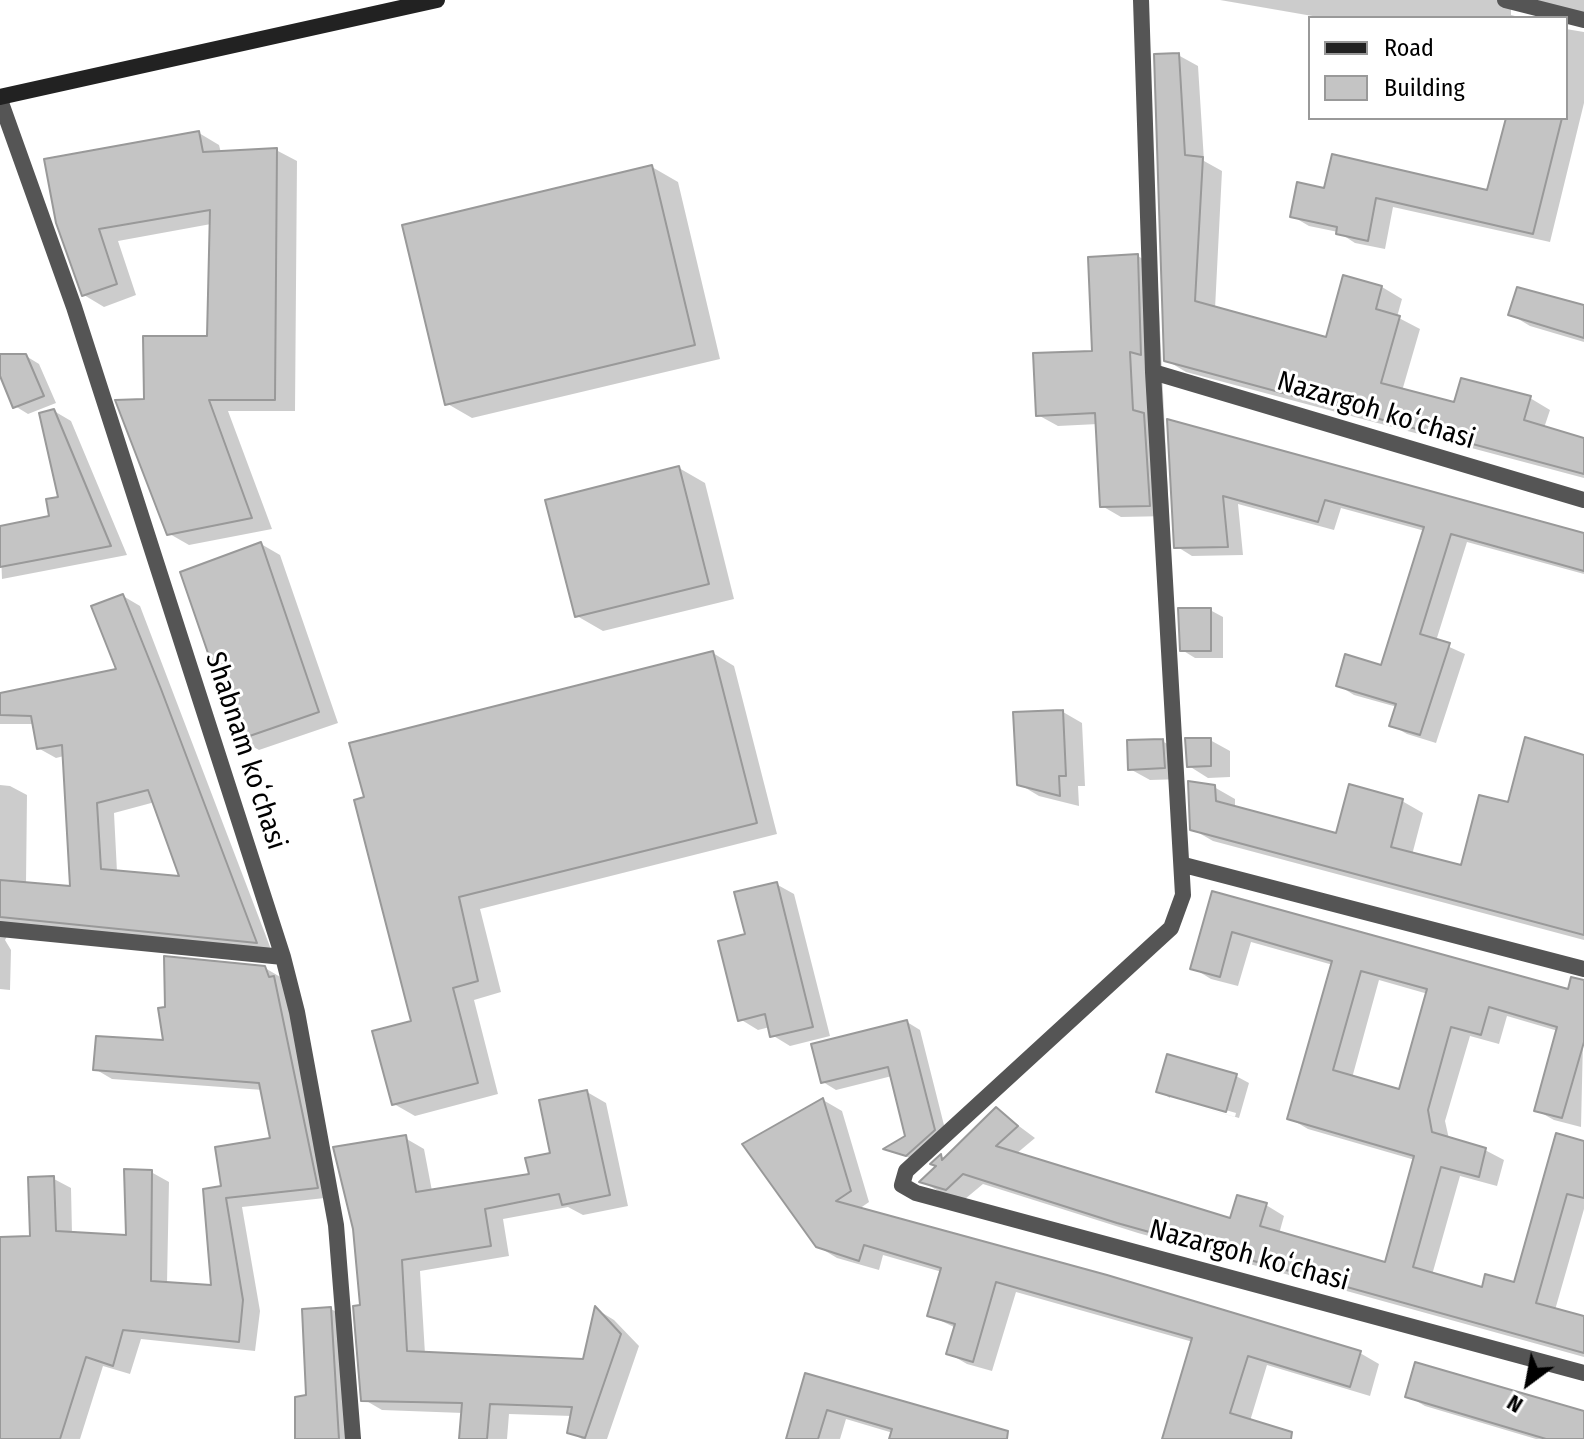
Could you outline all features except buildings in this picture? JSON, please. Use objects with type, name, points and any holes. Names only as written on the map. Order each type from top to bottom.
[{"type":"street","points":[[0,98],[437,0]]},
{"type":"street","points":[[1141,0],[1153,372],[1184,865],[1584,969]]},
{"type":"street","points":[[1505,0],[1584,20]]},
{"type":"street","name":"Shabnam koʻchasi","points":[[0,98],[79,322],[283,957],[297,1012],[336,1225],[353,1439]]},
{"type":"street","name":"Nazargoh koʻchasi","points":[[1153,372],[1584,500]]},
{"type":"street","name":"Nazargoh koʻchasi","points":[[1184,865],[1183,895],[1171,928],[906,1171],[902,1185],[916,1193],[1584,1373]]},
{"type":"street","points":[[0,929],[283,957]]}]
